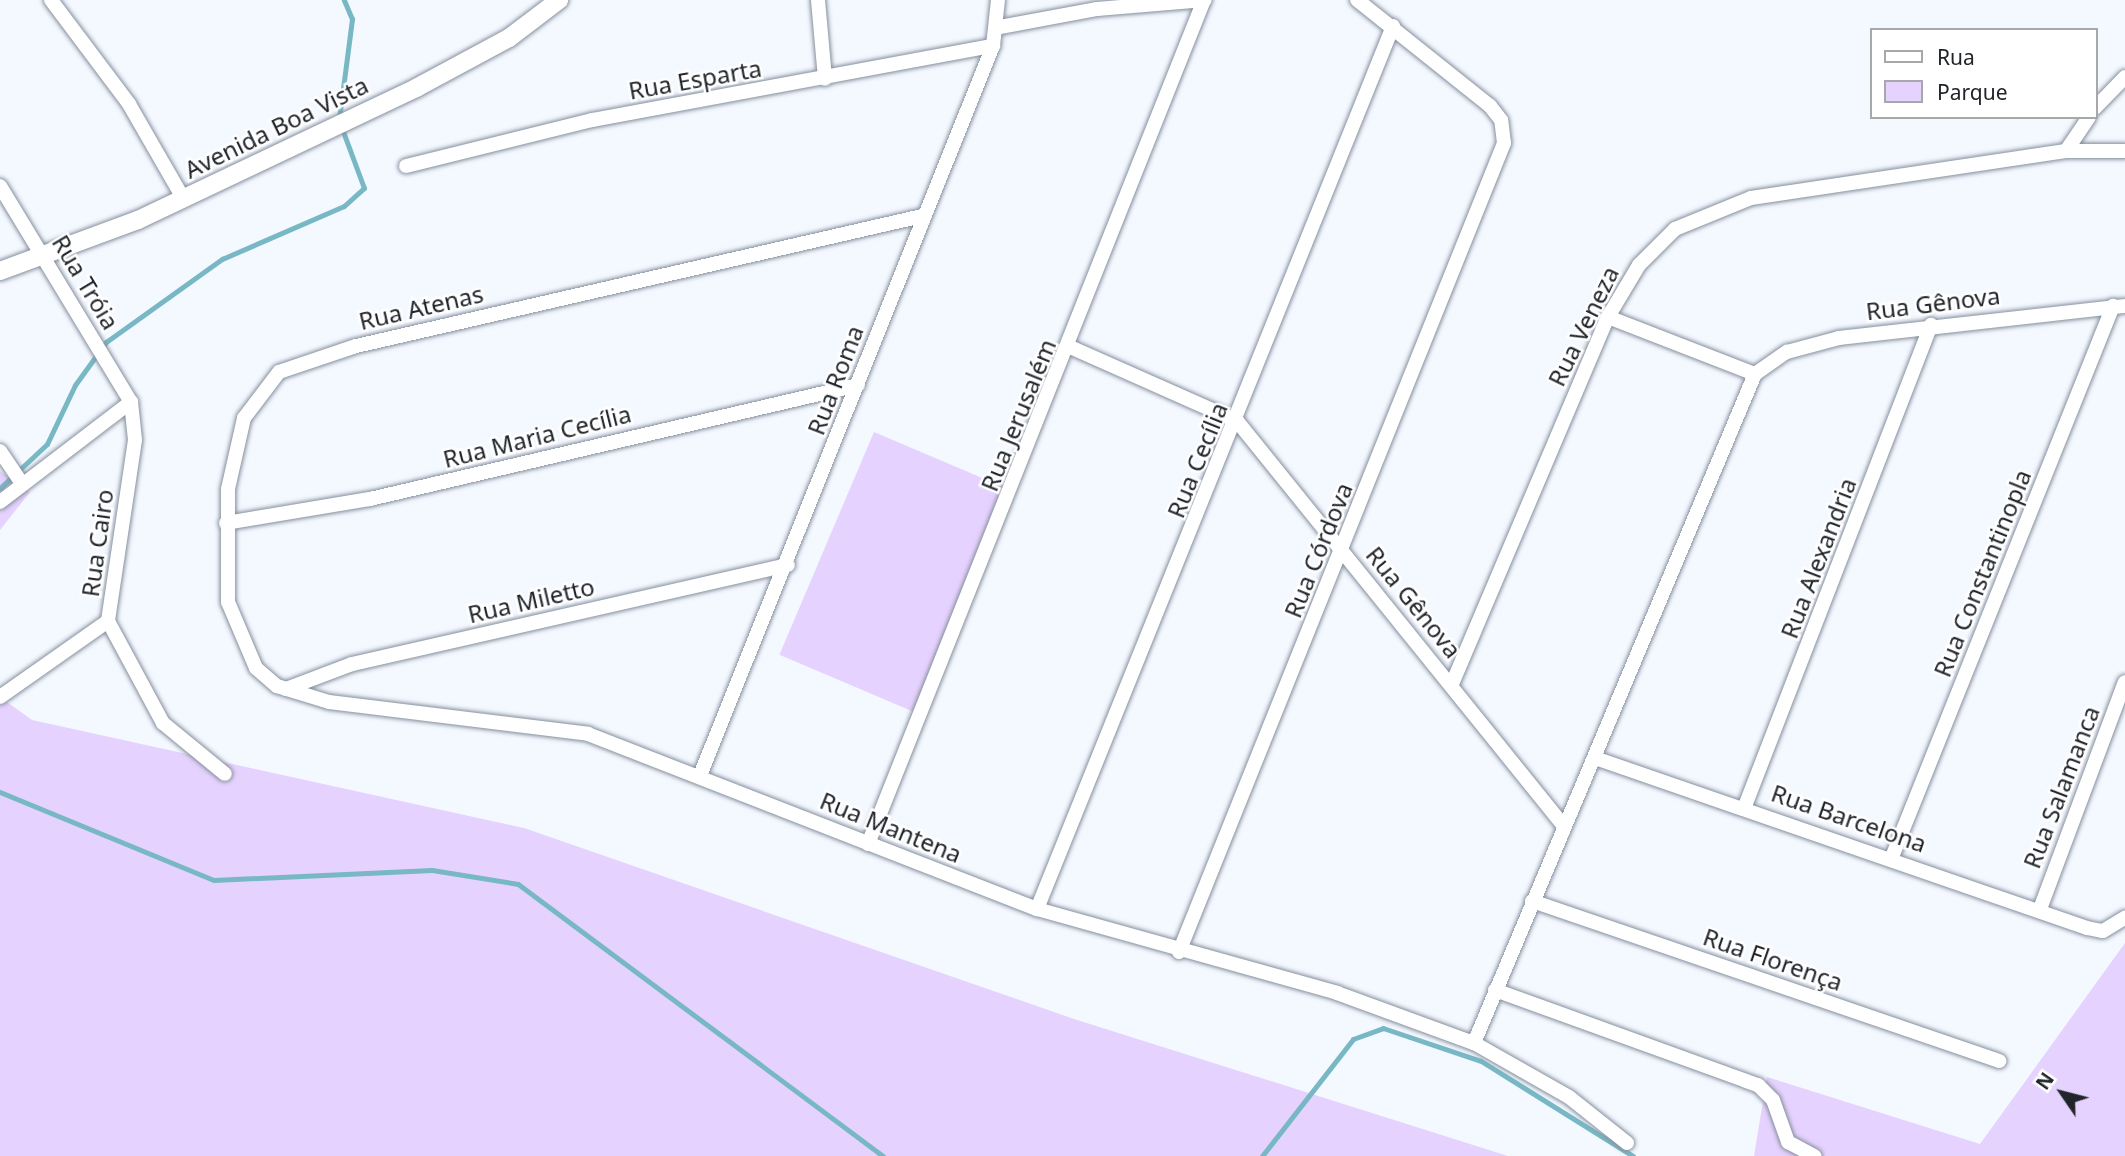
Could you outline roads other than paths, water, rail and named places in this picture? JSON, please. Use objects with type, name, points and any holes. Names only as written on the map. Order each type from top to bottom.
[{"type":"street","points":[[51,0],[129,104],[183,198]]},
{"type":"street","name":"Avenida Boa Vista","points":[[0,271],[183,198],[475,58],[559,0]]},
{"type":"street","points":[[818,0],[825,79]]},
{"type":"street","name":"Rua Roma","points":[[701,773],[788,565],[922,216],[993,46],[1000,27],[998,0]]},
{"type":"street","points":[[1000,27],[1097,9],[1205,0]]},
{"type":"street","name":"Rua Jerusalém","points":[[867,844],[1070,346],[1205,0]]},
{"type":"street","name":"Rua Córdova","points":[[1179,952],[1498,163],[1504,130],[1496,112],[1393,26],[1357,0]]},
{"type":"street","name":"Rua Cecília","points":[[1037,909],[1237,421],[1393,26]]},
{"type":"street","name":"Rua Esparta","points":[[406,166],[592,120],[993,46]]},
{"type":"street","points":[[2097,106],[2125,77]]},
{"type":"street","points":[[2066,151],[2088,119]]},
{"type":"street","name":"Rua Veneza","points":[[1452,684],[1608,317],[1660,243],[1706,213],[1891,174],[2066,151],[2125,151]]},
{"type":"street","name":"Rua Tróia","points":[[0,187],[131,402]]},
{"type":"street","name":"Rua Atenas","points":[[286,689],[256,668],[236,629],[226,585],[226,523],[244,418],[266,383],[293,364],[922,216]]},
{"type":"street","name":"Rua Gênova","points":[[1755,374],[1806,345],[1931,326],[2119,306]]},
{"type":"street","name":"Rua Constantinopla","points":[[1892,857],[2119,306]]},
{"type":"street","points":[[1474,1043],[1563,825],[1595,758],[1755,374],[1608,317]]},
{"type":"street","name":"Rua Alexandria","points":[[1745,806],[1931,326]]},
{"type":"street","name":"Rua Gênova","points":[[1070,346],[1237,421],[1452,684],[1563,825]]},
{"type":"street","name":"Rua Maria Cecília","points":[[226,523],[370,499],[858,385]]},
{"type":"street","points":[[0,502],[131,402]]},
{"type":"street","name":"Rua Cairo","points":[[131,402],[136,432],[108,621],[156,714],[225,774]]},
{"type":"street","points":[[0,451],[22,484]]},
{"type":"street","name":"Rua Miletto","points":[[286,689],[352,664],[788,565]]},
{"type":"street","points":[[0,697],[108,621]]},
{"type":"street","name":"Rua Salamanca","points":[[2039,909],[2125,682]]},
{"type":"street","name":"Rua Mantena","points":[[286,689],[360,708],[561,727],[701,773],[867,844],[1037,909],[1179,952],[1337,993],[1474,1043],[1569,1097],[1627,1143]]},
{"type":"street","name":"Rua Barcelona","points":[[1595,758],[1745,806],[2087,928],[2103,931],[2125,918]]},
{"type":"street","name":"Rua Florença","points":[[1532,901],[1999,1062]]},
{"type":"street","points":[[1495,990],[1758,1085],[1773,1100],[1788,1142],[1814,1156]]},
{"type":"waterway","points":[[339,119],[352,19],[344,0]]},
{"type":"waterway","points":[[0,488],[47,444],[75,385],[106,342],[222,259],[344,206],[364,188],[342,129]]},
{"type":"waterway","points":[[0,792],[214,880],[432,870],[518,884],[883,1156]]},
{"type":"waterway","points":[[1262,1156],[1353,1039],[1383,1028],[1481,1061],[1633,1156]]}]
